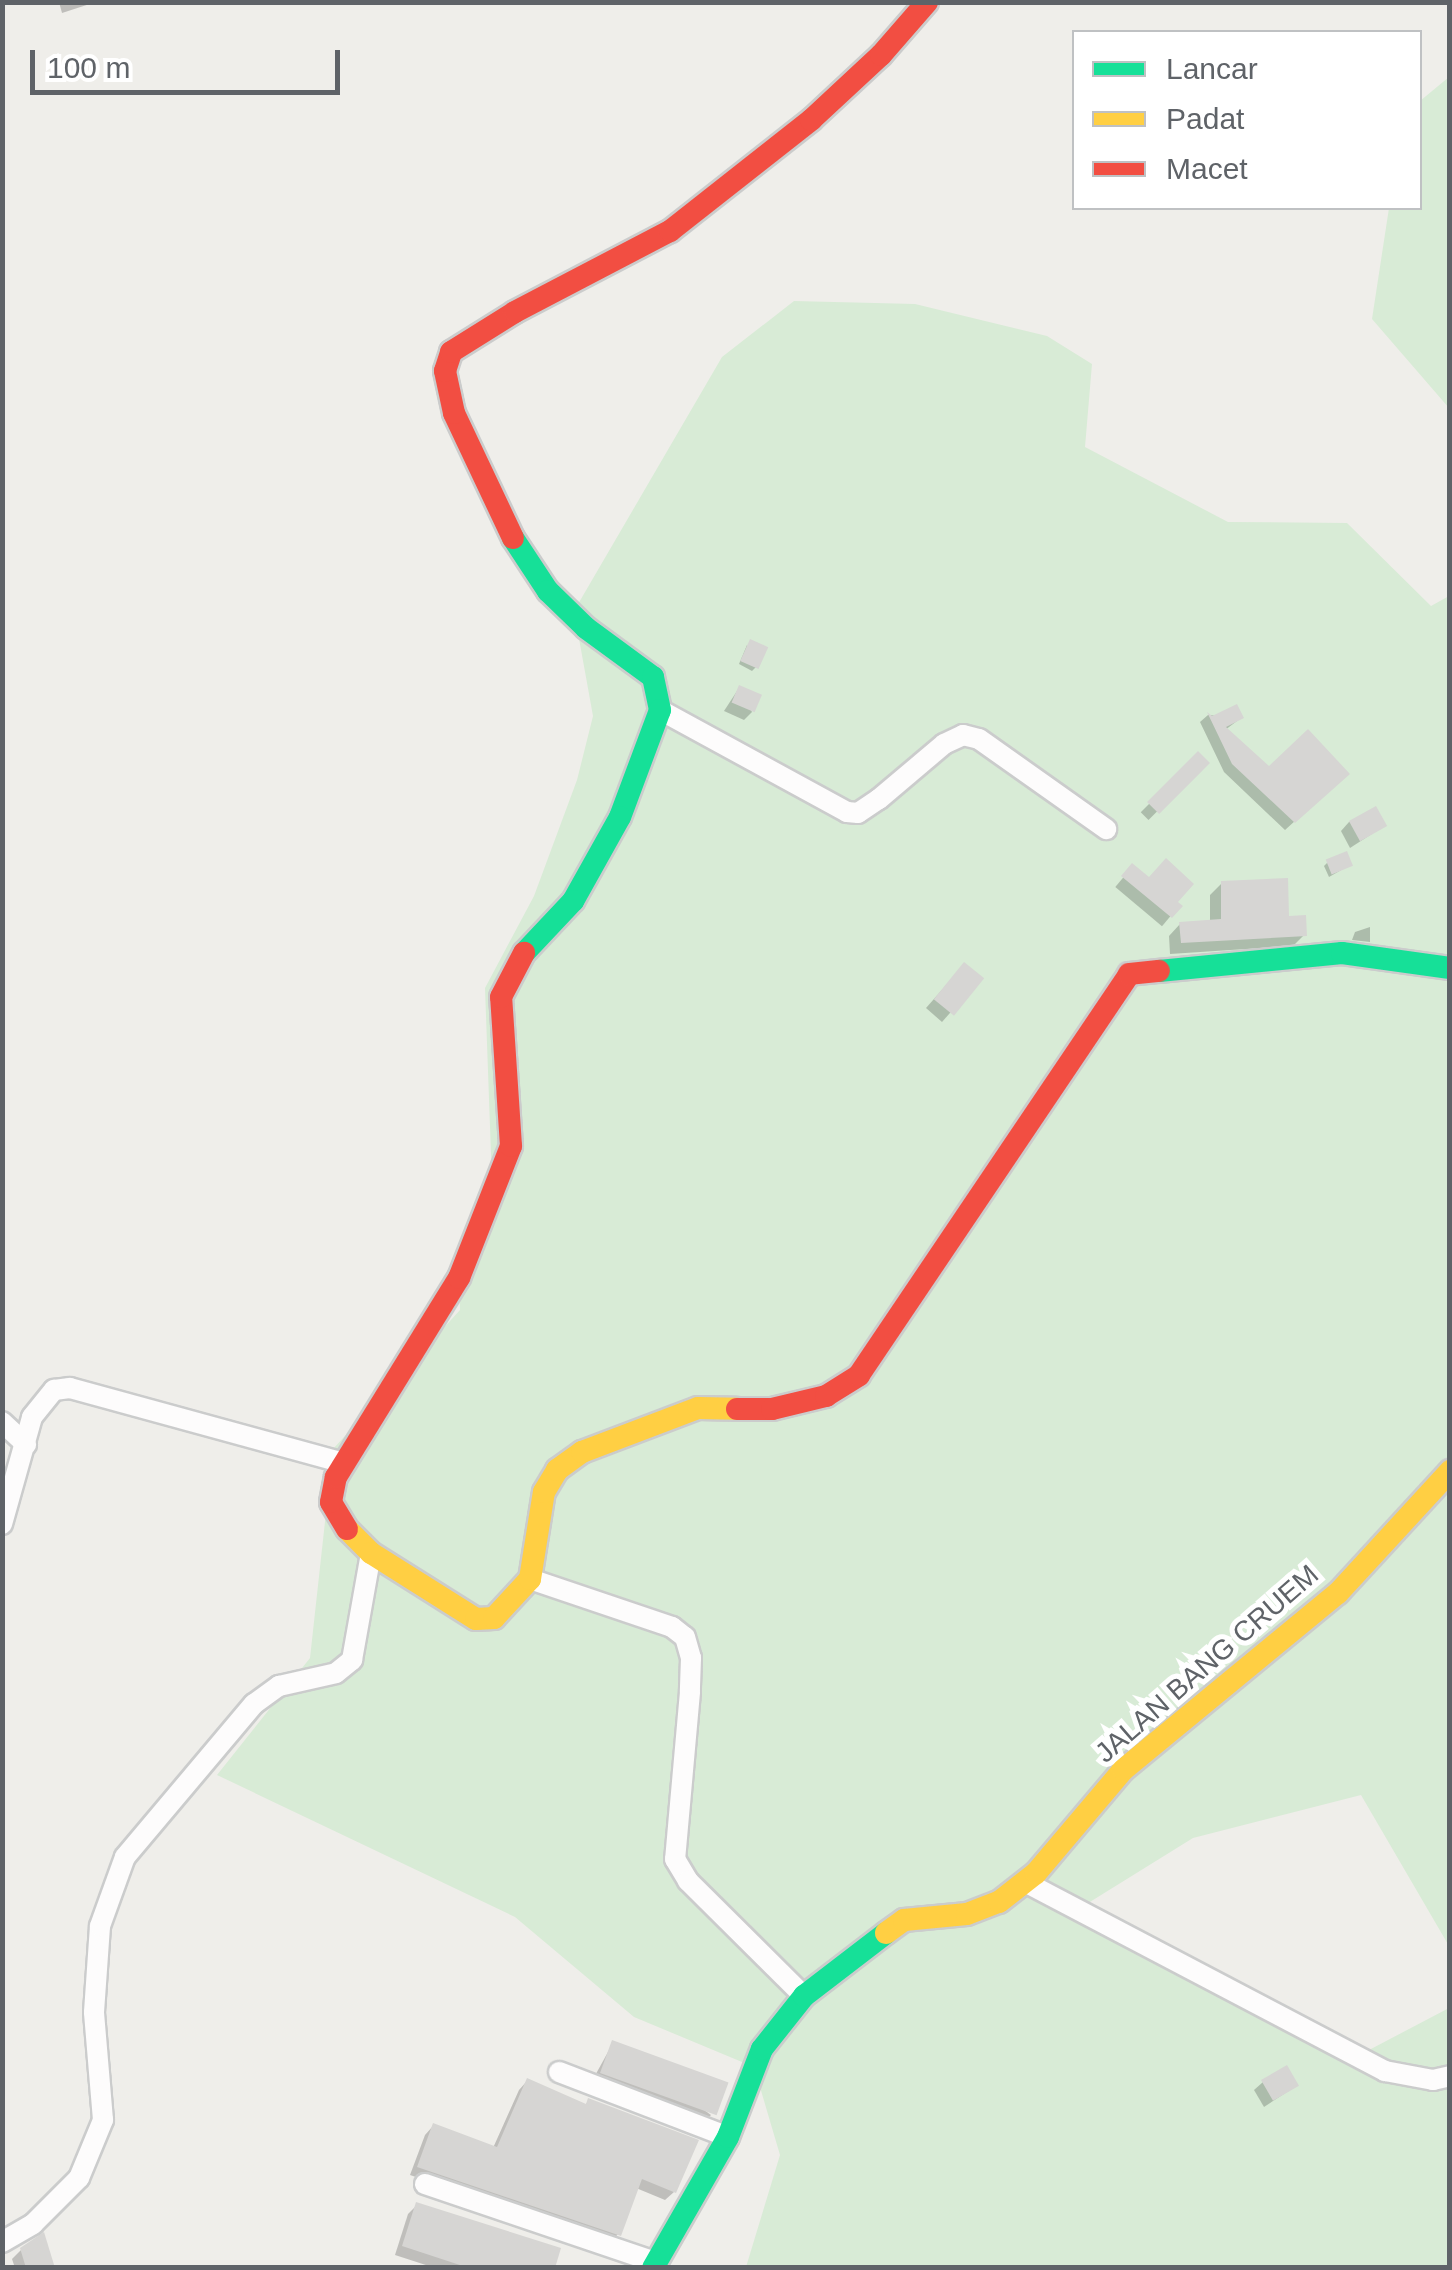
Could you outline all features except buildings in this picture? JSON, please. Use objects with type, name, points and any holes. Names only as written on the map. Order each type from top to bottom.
[{"type":"street","points":[[927,2],[881,55],[811,120],[670,231],[480,332],[451,352],[444,371],[454,413],[511,535],[548,591],[586,628],[653,677],[660,710],[611,834],[573,901],[528,946],[509,977],[502,997],[512,1146],[459,1278],[344,1463],[332,1487],[332,1502],[348,1530],[371,1553],[476,1618],[503,1612],[530,1579],[544,1492],[557,1470],[582,1452],[698,1408],[772,1409],[826,1396],[859,1374],[1129,974],[1342,953],[1450,968]]},
{"type":"street","points":[[660,710],[847,812],[858,812],[879,799],[944,744],[963,735],[979,739],[1106,828]]},
{"type":"street","points":[[2,1524],[32,1418],[42,1400],[54,1390],[70,1388],[344,1463]]},
{"type":"street","points":[[2,1422],[26,1444]]},
{"type":"street","name":"JALAN BANG CRUEM","points":[[654,2265],[728,2137],[762,2049],[804,1996],[904,1920],[967,1914],[999,1902],[1025,1882],[1123,1770],[1338,1593],[1450,1472]]},
{"type":"street","points":[[2,2242],[32,2224],[79,2178],[103,2120],[94,2012],[100,1926],[125,1857],[254,1704],[279,1686],[336,1674],[352,1660],[371,1553]]},
{"type":"street","points":[[530,1579],[672,1628],[685,1637],[691,1658],[690,1692],[674,1853],[683,1873],[804,1996]]},
{"type":"street","points":[[1025,1882],[1385,2071],[1433,2080],[1450,2076]]},
{"type":"street","points":[[559,2072],[728,2137]]},
{"type":"street","points":[[425,2184],[654,2265]]},
{"type":"green space","points":[[1449,77],[1449,408],[1372,319],[1389,210],[1422,210],[1422,99]]},
{"type":"green space","points":[[794,301],[915,304],[1047,336],[1092,364],[1085,447],[1228,522],[1347,523],[1431,606],[1449,596],[1449,1946],[1361,1795],[1193,1838],[1085,1905],[1369,2050],[1449,2008],[1449,2267],[746,2267],[780,2155],[754,2067],[634,2017],[515,1917],[217,1775],[310,1658],[333,1449],[460,1310],[459,1278],[492,1182],[485,988],[534,896],[577,780],[593,716],[574,611],[722,357]]},
{"type":"traffic: fast","points":[[513,538],[548,591],[586,628],[653,677],[660,710],[620,817],[573,901],[524,953]]},
{"type":"traffic: fast","points":[[1159,971],[1342,953],[1450,968]]},
{"type":"traffic: fast","points":[[653,2268],[728,2137],[762,2049],[804,1996],[886,1933]]},
{"type":"traffic: slow","points":[[347,1529],[371,1553],[476,1619],[494,1618],[530,1579],[544,1492],[557,1470],[582,1452],[698,1408],[737,1409]]},
{"type":"traffic: slow","points":[[886,1933],[904,1920],[967,1914],[999,1902],[1036,1873],[1123,1770],[1338,1593],[1450,1471]]},
{"type":"traffic: jam","points":[[513,538],[454,413],[445,371],[451,352],[515,312],[670,231],[811,120],[881,55],[927,2]]},
{"type":"traffic: jam","points":[[347,1529],[331,1502],[336,1477],[459,1278],[511,1146],[501,997],[524,953]]},
{"type":"traffic: jam","points":[[737,1409],[772,1409],[826,1396],[859,1375],[1129,974],[1159,971]]}]
